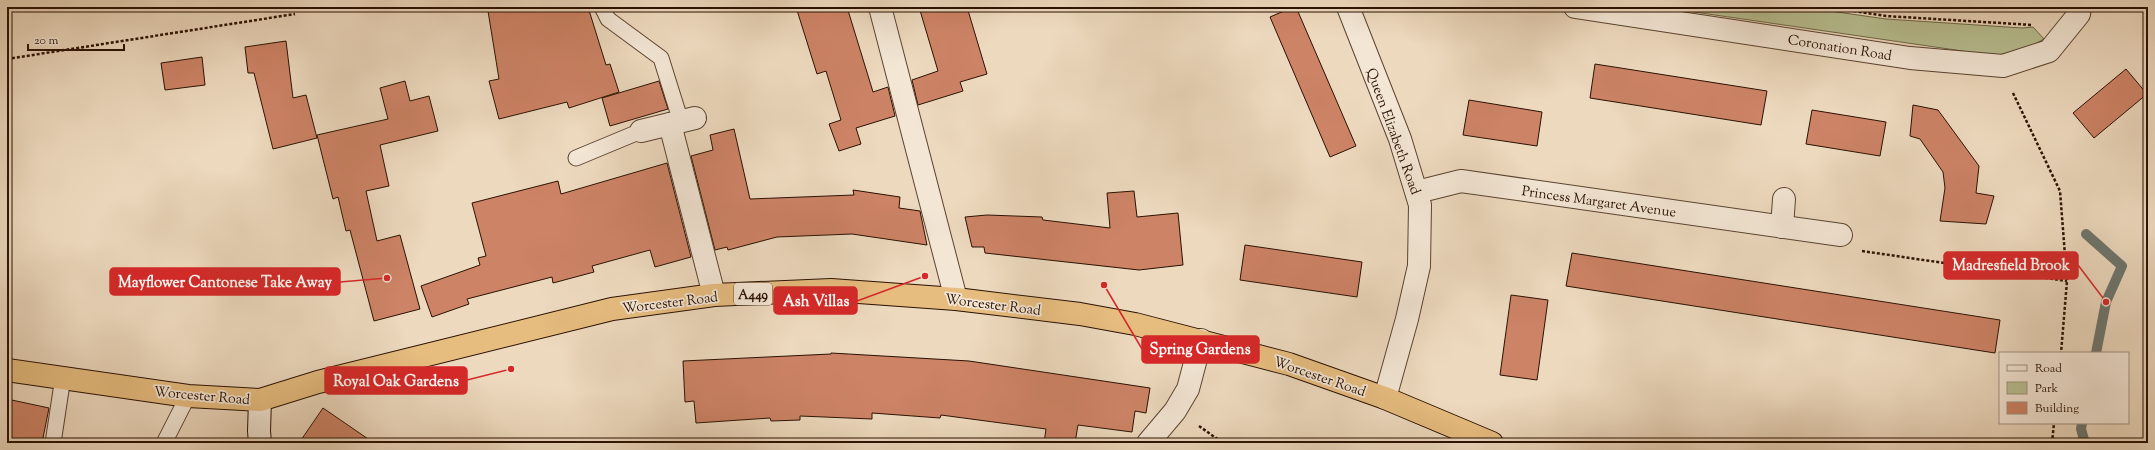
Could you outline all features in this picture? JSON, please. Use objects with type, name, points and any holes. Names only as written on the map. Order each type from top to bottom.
[{"type":"highway","name":"Worcester Road","points":[[7,370],[188,396],[260,400],[318,382],[612,310],[714,295],[831,290],[956,299],[1088,316],[1135,324],[1289,364],[1385,398],[1492,443]]},
{"type":"street","points":[[880,7],[956,299]]},
{"type":"street","name":"Queen Elizabeth Road","points":[[1348,7],[1400,139],[1420,204],[1419,266],[1407,319],[1385,398]]},
{"type":"street","name":"Coronation Road","points":[[1575,7],[1910,58],[2003,66],[2049,50],[2079,14],[2080,7]]},
{"type":"street","points":[[641,131],[682,122],[714,295]]},
{"type":"street","name":"Princess Margaret Avenue","points":[[1417,192],[1461,181],[1841,235]]},
{"type":"street","points":[[1782,227],[1784,199]]},
{"type":"street","points":[[1148,443],[1174,411],[1188,389],[1201,340]]},
{"type":"street","points":[[260,400],[258,432],[260,443]]},
{"type":"lane","points":[[602,7],[608,19],[661,58],[682,122]]},
{"type":"lane","points":[[576,158],[641,131]]},
{"type":"lane","points":[[53,443],[63,377]]},
{"type":"lane","points":[[164,443],[188,396]]},
{"type":"path","points":[[1829,7],[1886,16],[2031,24],[2064,32]]},
{"type":"path","points":[[7,58],[295,14]]},
{"type":"path","points":[[2003,66],[2010,86],[2060,191],[2067,281],[2061,352]]},
{"type":"path","points":[[1841,235],[1856,250],[2067,281]]},
{"type":"path","points":[[2052,443],[2054,424]]},
{"type":"green space","points":[[1660,7],[1802,7],[1886,19],[2022,28],[2033,27],[2044,39],[2020,52],[1997,56]]},
{"type":"building","points":[[509,7],[588,7],[606,65],[610,64],[619,92],[569,108],[567,102],[499,119],[489,81],[499,79],[488,11]]},
{"type":"building","points":[[796,7],[847,7],[873,92],[888,87],[895,116],[856,128],[861,144],[839,151],[829,124],[841,120],[826,71],[817,74]]},
{"type":"building","points":[[919,7],[967,7],[987,74],[960,82],[963,91],[918,105],[912,80],[938,71]]},
{"type":"building","points":[[1296,7],[1356,146],[1330,157],[1270,17]]},
{"type":"building","points":[[286,41],[293,98],[306,95],[317,138],[273,149],[254,73],[248,73],[245,47]]},
{"type":"building","points":[[202,57],[205,85],[165,90],[161,63]]},
{"type":"building","points":[[1595,64],[1767,91],[1761,125],[1590,98]]},
{"type":"building","points":[[2126,69],[2147,94],[2094,138],[2073,113]]},
{"type":"building","points":[[405,81],[410,101],[429,96],[438,131],[380,145],[389,186],[366,191],[377,241],[400,235],[420,309],[374,321],[350,230],[346,231],[338,197],[333,199],[317,135],[388,119],[380,88]]},
{"type":"building","points":[[659,81],[668,109],[610,126],[602,98]]},
{"type":"building","points":[[1469,100],[1542,112],[1537,146],[1463,135]]},
{"type":"building","points":[[1913,105],[1938,110],[1979,166],[1976,193],[1994,196],[1986,224],[1940,221],[1945,188],[1943,172],[1920,139],[1910,136]]},
{"type":"building","points":[[1812,110],[1886,122],[1880,156],[1806,144]]},
{"type":"building","points":[[734,129],[750,199],[854,195],[853,190],[900,197],[899,208],[920,211],[927,245],[852,234],[777,237],[728,250],[727,247],[715,250],[691,156],[713,150],[710,135]]},
{"type":"building","points":[[667,163],[691,257],[655,267],[650,250],[592,266],[594,272],[553,283],[552,277],[467,299],[469,304],[432,317],[421,286],[480,265],[478,258],[486,256],[472,203],[558,181],[561,194]]},
{"type":"building","points":[[1134,191],[1137,217],[1178,213],[1183,265],[1139,270],[985,253],[984,247],[972,247],[965,217],[987,215],[1042,217],[1043,220],[1110,228],[1107,193]]},
{"type":"building","points":[[1245,245],[1362,262],[1357,297],[1240,280]]},
{"type":"building","points":[[1572,253],[2000,320],[1995,353],[1566,286]]},
{"type":"building","points":[[1511,295],[1548,300],[1537,380],[1500,375]]},
{"type":"building","points":[[831,353],[969,361],[1150,388],[1146,413],[1135,411],[1132,432],[1078,425],[1075,443],[1044,443],[1046,429],[941,415],[940,418],[872,413],[872,419],[800,416],[800,420],[771,421],[770,418],[696,423],[694,401],[685,402],[683,361]]},
{"type":"building","points":[[7,399],[49,408],[42,443],[7,443]]},
{"type":"building","points":[[323,408],[374,443],[299,443]]},
{"type":"waterway","points":[[2086,234],[2122,266],[2106,302],[2096,352]]},
{"type":"waterway","points":[[2082,424],[2081,429],[2085,443]]},
{"type":"place","name":"Ash Villas","points":[[925,276]]},
{"type":"place","name":"Mayflower Cantonese Take Away","points":[[387,278]]},
{"type":"place","name":"Spring Gardens","points":[[1104,285]]},
{"type":"place","name":"Madresfield Brook","points":[[2106,302]]},
{"type":"place","name":"Royal Oak Gardens","points":[[511,369]]}]
